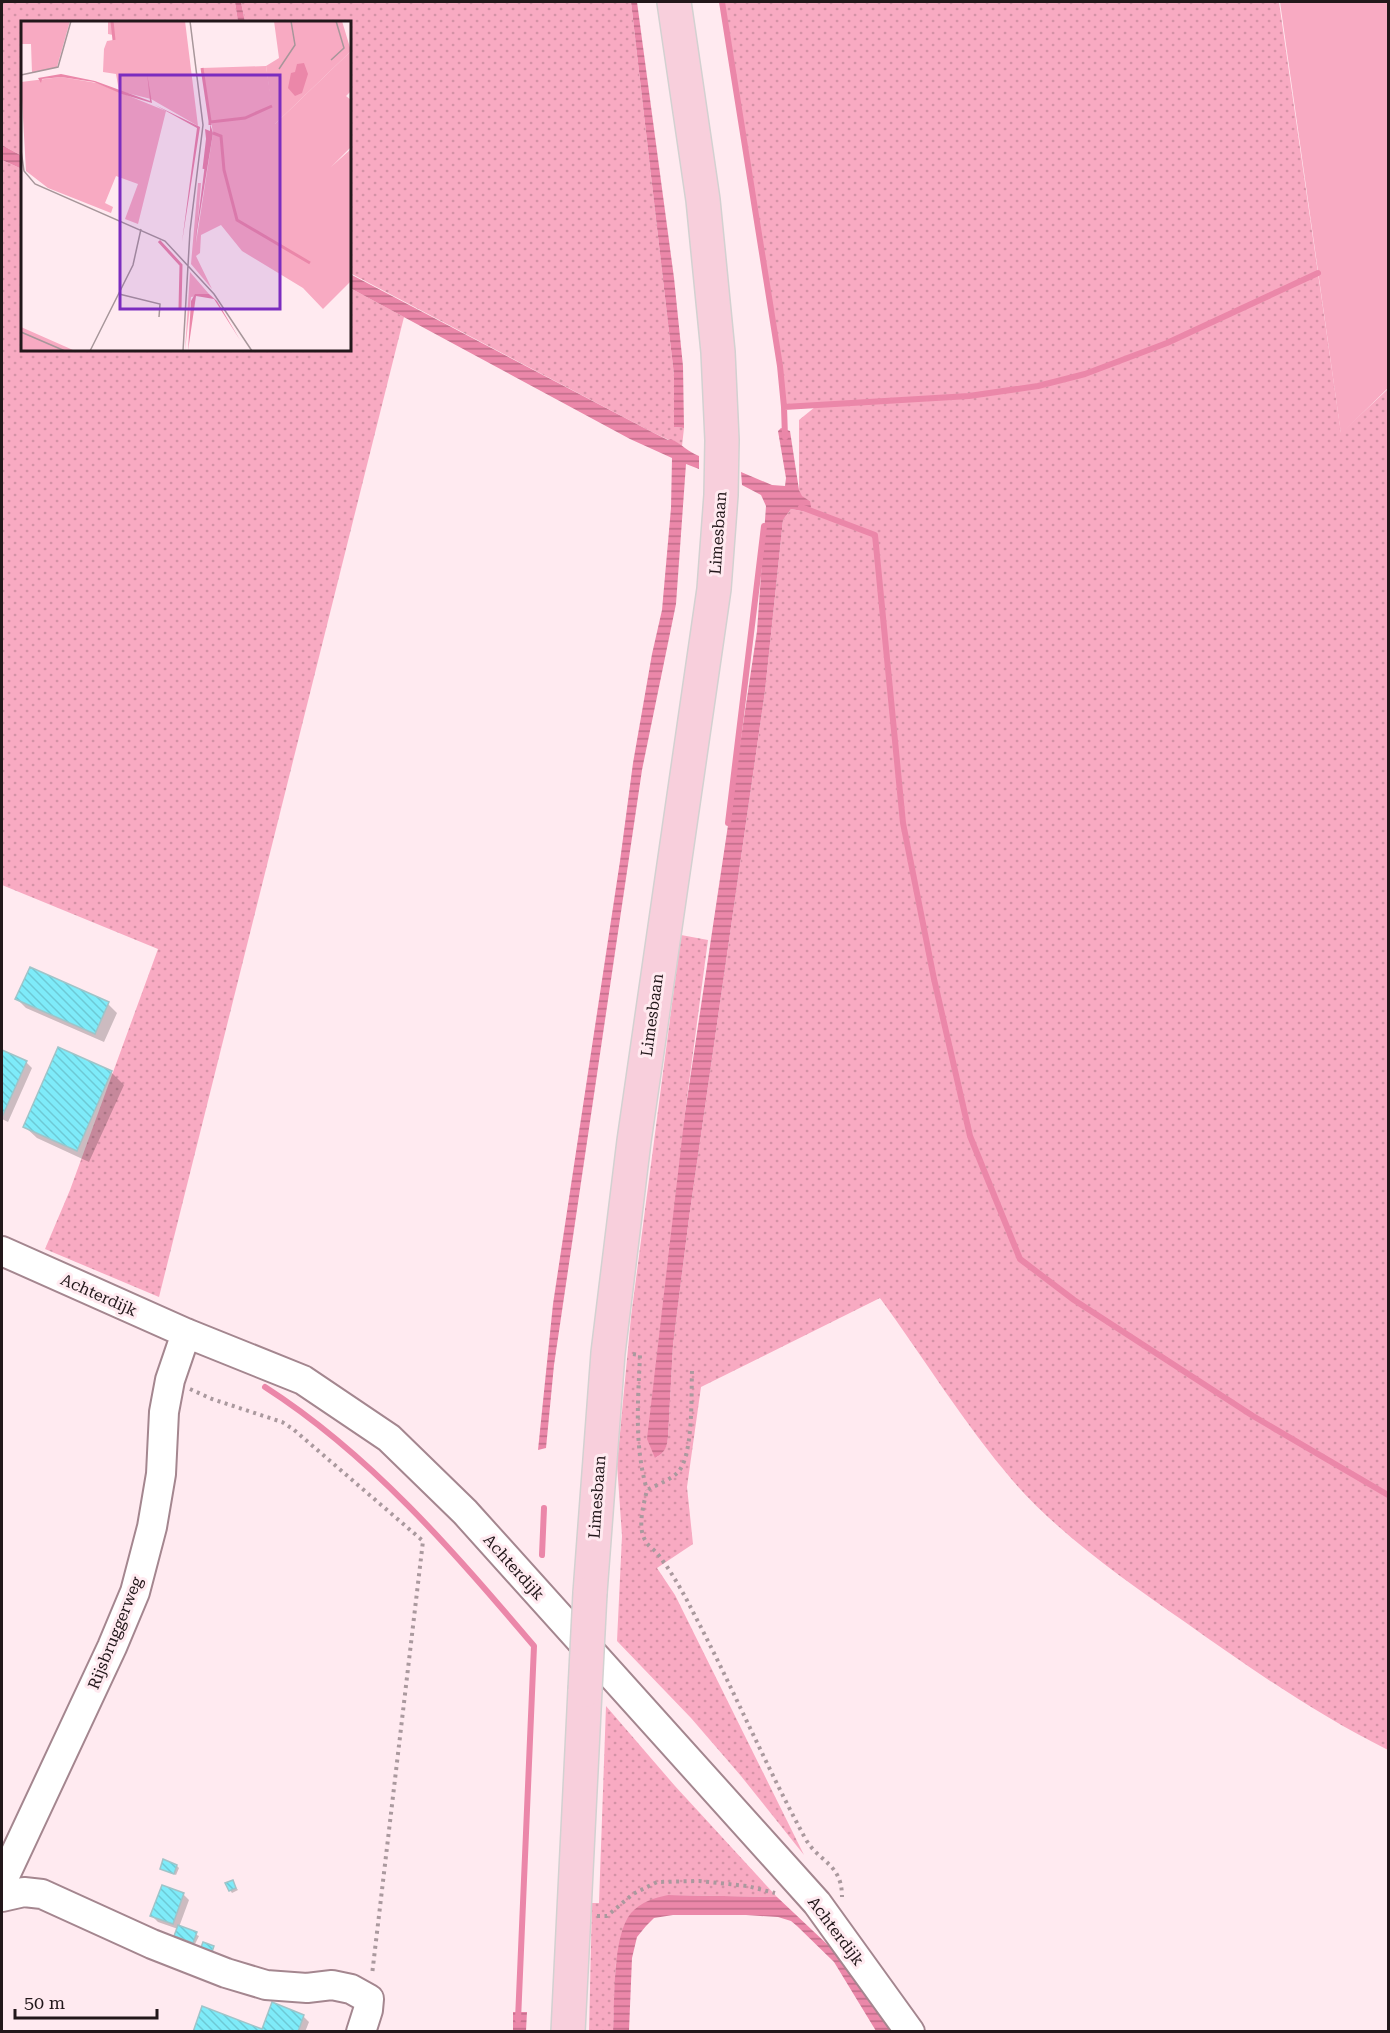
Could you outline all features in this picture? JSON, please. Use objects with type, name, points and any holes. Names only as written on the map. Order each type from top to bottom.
[{"type":"main road","name":"Limesbaan","points":[[568,2031],[590,1593],[608,1353],[634,1142],[714,589],[721,495],[722,440],[718,352],[703,200],[674,2]]},
{"type":"street","name":"Achterdijk","points":[[2,1251],[186,1333],[303,1380],[389,1438],[465,1512],[824,1914],[910,2031]]},
{"type":"street","name":"Rijsbruggerweg","points":[[2,1882],[112,1647],[135,1592],[152,1527],[161,1474],[164,1412],[171,1380],[186,1333]]},
{"type":"street","points":[[19,1846],[24,1866],[42,1894]]},
{"type":"street","points":[[2,1898],[24,1892],[42,1894],[152,1944],[226,1973],[266,1985],[307,1988],[332,1985],[351,1989],[369,2000],[361,2031]]},
{"type":"path","points":[[572,1916],[607,1916],[633,1894],[657,1882],[699,1881],[747,1886],[824,1914],[842,1908],[843,1894],[840,1879],[831,1864],[817,1854],[807,1840],[773,1776],[678,1583],[644,1539],[643,1514],[647,1490],[640,1466],[637,1430],[640,1355],[608,1353]]},
{"type":"path","points":[[647,1490],[676,1474],[684,1464],[688,1450],[692,1371]]},
{"type":"path","points":[[171,1380],[212,1399],[287,1425],[423,1541],[373,1966]]},
{"type":"shaded area","points":[[2,2],[235,2],[238,21],[21,21],[21,155],[2,145]]},
{"type":"shaded area","points":[[235,2],[241,2],[245,21],[238,21]]},
{"type":"shaded area","points":[[241,2],[631,2],[674,375],[674,427],[684,428],[682,446],[351,274],[351,21],[245,21]]},
{"type":"shaded area","points":[[631,2],[637,2],[674,278],[683,366],[684,428],[674,427],[674,375]]},
{"type":"shaded area","points":[[722,2],[1279,2],[1341,433],[1388,389],[1388,1750],[1310,1706],[1234,1657],[1117,1574],[1073,1539],[1032,1501],[995,1459],[880,1298],[701,1387],[687,1487],[693,1544],[657,1568],[675,1595],[804,1855],[691,1718],[617,1641],[622,1536],[617,1464],[631,1317],[681,935],[708,940],[685,1113],[655,1458],[665,1449],[668,1437],[673,1345],[689,1218],[765,691],[783,520],[791,509],[807,512],[810,501],[801,496],[799,490],[799,420],[815,407],[784,407]]},
{"type":"shaded area","points":[[1280,2],[1388,2],[1388,388],[1341,434]]},
{"type":"shaded area","points":[[2,145],[21,155],[21,169],[2,160]]},
{"type":"shaded area","points":[[2,160],[21,169],[21,351],[351,351],[351,289],[404,317],[159,1297],[45,1249],[70,1190],[158,949],[2,885]]},
{"type":"shaded area","points":[[351,275],[652,432],[675,441],[699,456],[699,469],[686,464],[676,604],[642,770],[554,1365],[546,1448],[538,1450],[553,1304],[633,763],[662,610],[671,508],[672,458],[630,439],[351,289]]},
{"type":"shaded area","points":[[781,428],[790,431],[799,490],[802,496],[810,501],[811,507],[807,512],[791,509],[783,520],[765,691],[689,1218],[673,1345],[668,1441],[663,1452],[655,1458],[647,1439],[685,1113],[757,631],[766,506],[761,495],[742,485],[741,472],[772,485],[785,486],[786,478],[778,431]]},
{"type":"shaded area","points":[[606,1706],[675,1786],[777,1897],[668,1895],[616,1962],[613,2031],[589,2032],[592,1903],[599,1903]]},
{"type":"shaded area","points":[[668,1895],[777,1897],[846,1962],[893,2031],[876,2031],[834,1962],[791,1921],[778,1917],[746,1915],[673,1915],[654,1918],[637,1937],[632,1958],[629,2031],[613,2032],[617,1953],[625,1923],[631,1913],[643,1903]]},
{"type":"shaded area","points":[[513,2012],[527,2012],[526,2031],[513,2031]]},
{"type":"building","points":[[30,967],[109,1002],[95,1034],[15,999]]},
{"type":"building","points":[[58,1047],[112,1071],[77,1151],[23,1127]]},
{"type":"building","points":[[2,1050],[27,1061],[2,1117]]},
{"type":"building","points":[[163,1859],[177,1865],[174,1874],[160,1869]]},
{"type":"building","points":[[233,1880],[236,1888],[229,1891],[225,1883]]},
{"type":"building","points":[[162,1885],[184,1893],[173,1924],[150,1916]]},
{"type":"building","points":[[178,1925],[197,1932],[193,1943],[174,1936]]},
{"type":"building","points":[[203,1942],[214,1946],[211,1955],[200,1950]]},
{"type":"building","points":[[272,2002],[304,2015],[298,2032],[193,2032],[202,2006],[262,2029]]},
{"type":"waterway","points":[[722,2],[780,366],[784,407]]},
{"type":"waterway","points":[[785,437],[784,407],[969,396],[1038,386],[1085,374],[1167,343],[1318,273]]},
{"type":"waterway","points":[[801,507],[875,535],[903,823],[934,979],[970,1136],[1020,1259],[1074,1300],[1253,1416],[1388,1495]]},
{"type":"waterway","points":[[728,823],[764,526]]},
{"type":"waterway","points":[[265,1387],[340,1443],[409,1506],[534,1646],[518,2020]]},
{"type":"waterway","points":[[542,1555],[544,1508]]}]
